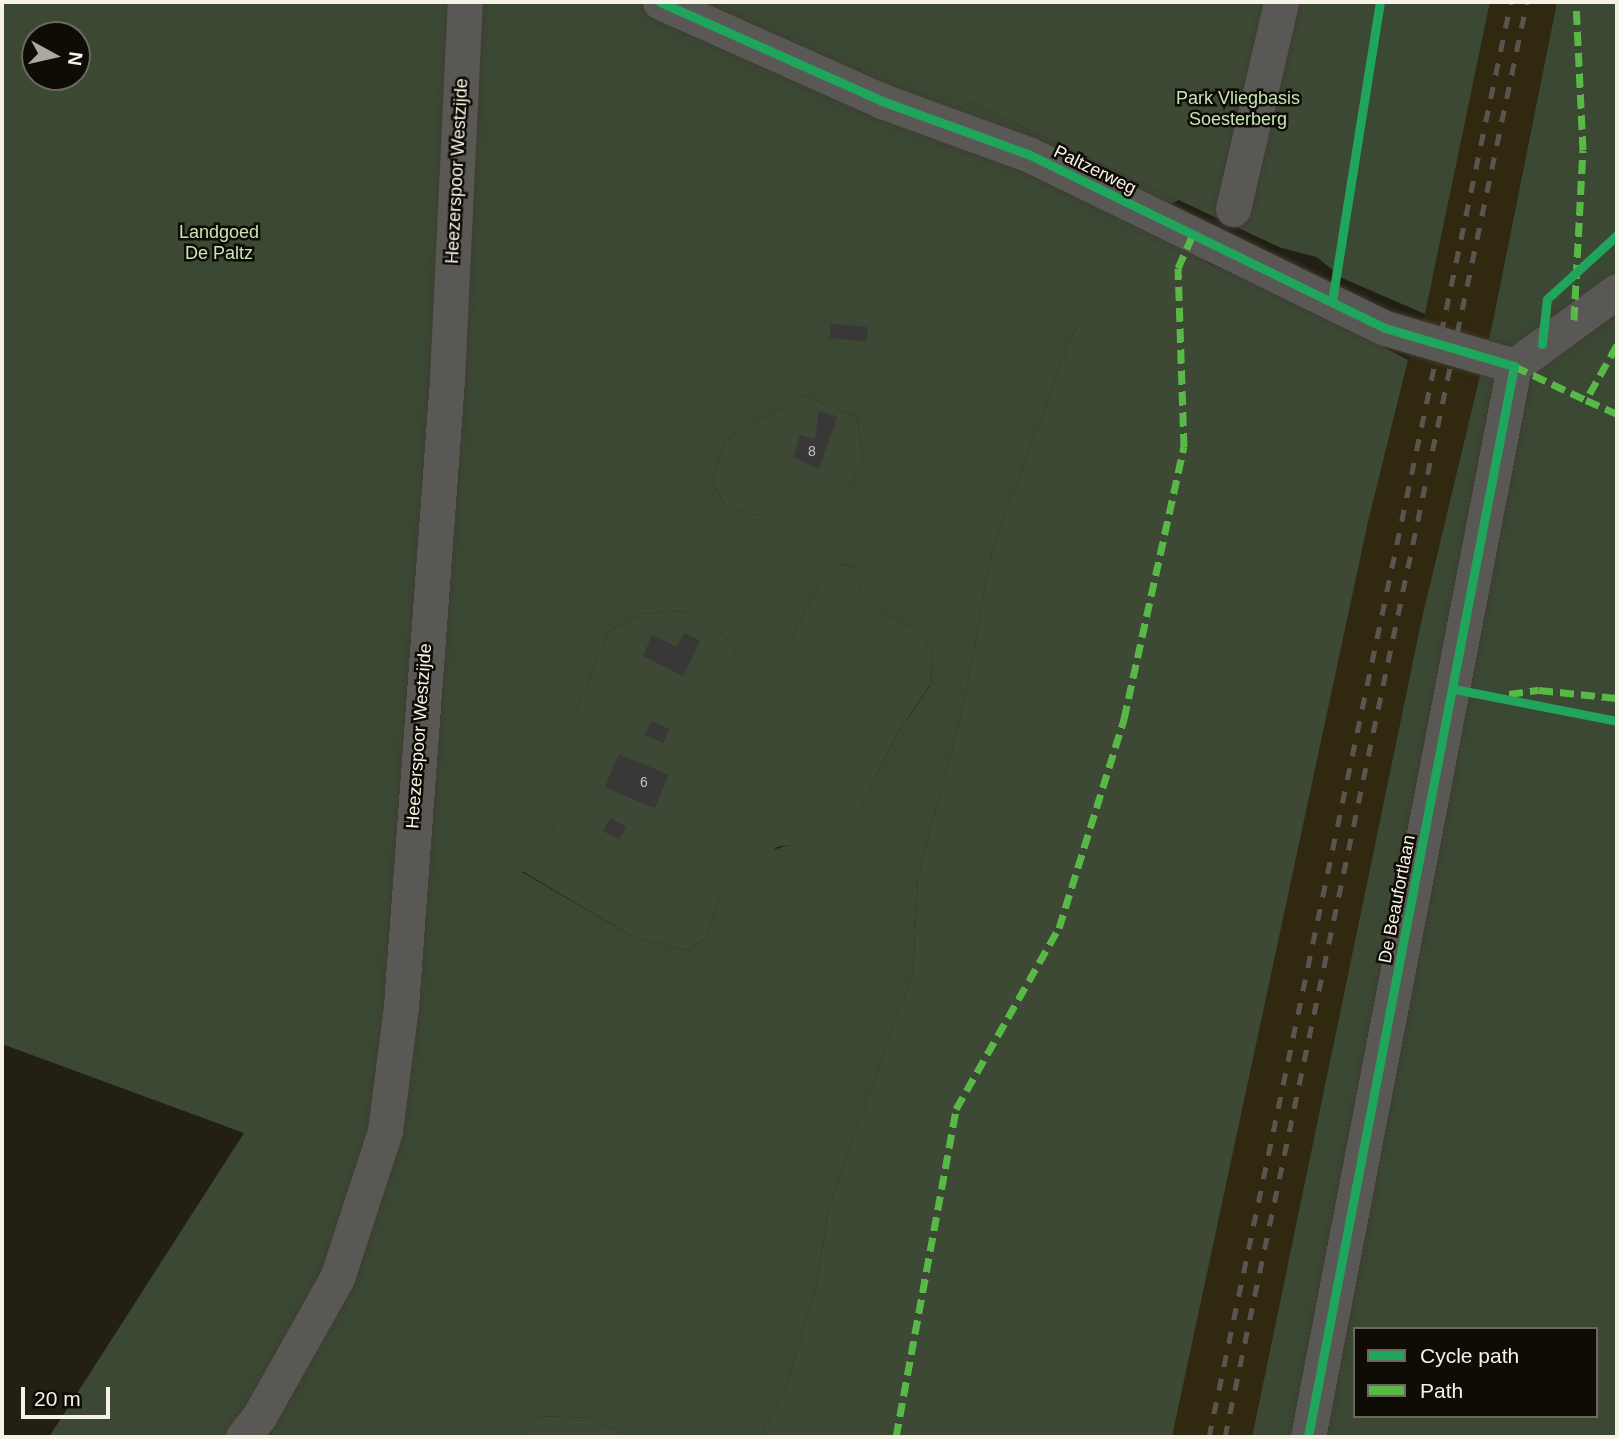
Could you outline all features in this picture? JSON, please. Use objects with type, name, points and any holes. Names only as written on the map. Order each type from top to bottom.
[{"type":"street","name":"Heezerspoor Westzijde","points":[[243,1437],[260,1415],[337,1278],[385,1131],[401,1006],[447,379],[465,2]]},
{"type":"street","name":"Paltzerweg","points":[[660,2],[882,101],[1028,154],[1385,328],[1514,366]]},
{"type":"street","points":[[1233,209],[1280,2]]},
{"type":"street","points":[[1514,366],[1617,291]]},
{"type":"street","name":"De Beaufortlaan","points":[[1308,1437],[1514,366]]},
{"type":"shaded area","points":[[1490,2],[1557,2],[1493,321],[1422,618],[1252,1437],[1172,1437],[1368,522],[1408,360],[1425,314]]},
{"type":"green space","name":"Landgoed De Paltz","points":[[2,2],[941,2],[944,63],[969,102],[1179,200],[1137,218],[1070,340],[992,551],[964,704],[918,877],[913,972],[829,1206],[816,1288],[784,1393],[759,1437],[631,1437],[590,1418],[538,1416],[520,1437],[49,1437],[244,1133],[2,1044]],"holes":[[[803,395],[857,417],[863,460],[848,489],[775,513],[749,515],[724,504],[711,479],[726,440]],[[838,564],[855,567],[861,590],[879,611],[913,628],[933,650],[930,686],[897,734],[848,829],[750,856],[722,892],[706,937],[688,950],[635,938],[522,872],[553,831],[571,762],[577,710],[608,632],[642,614],[682,611],[718,628],[738,655],[762,659],[790,640],[822,580]]]},
{"type":"green space","name":"Park Vliegbasis Soesterberg","points":[[849,2],[1373,2],[1317,257],[1279,247],[969,102]]},
{"type":"green space","points":[[1327,2],[1490,2],[1425,314],[1342,278],[1317,257],[1279,247]]},
{"type":"green space","points":[[1557,2],[1617,2],[1617,1437],[1252,1437],[1422,618],[1493,321]]},
{"type":"green space","points":[[1137,217],[1205,257],[1206,262],[1328,317],[1408,360],[1368,522],[1172,1437],[759,1437],[784,1393],[816,1288],[829,1206],[913,972],[918,877],[964,704],[992,551],[1070,340]]},
{"type":"green space","points":[[803,395],[857,417],[863,460],[848,489],[776,513],[749,515],[724,504],[711,479],[726,440]]},
{"type":"green space","points":[[837,564],[855,567],[861,590],[879,611],[913,628],[933,650],[930,685],[897,734],[848,829],[814,842],[777,847],[722,892],[706,937],[688,950],[635,938],[522,871],[553,831],[577,710],[608,632],[642,614],[682,611],[718,628],[738,655],[790,640],[822,580]]},
{"type":"green space","points":[[538,1416],[590,1418],[631,1437],[520,1437]]},
{"type":"building","points":[[831,324],[868,327],[867,341],[830,338]]},
{"type":"building","points":[[819,411],[837,417],[819,469],[794,457],[800,435],[815,439]]},
{"type":"building","points":[[684,633],[700,641],[683,676],[643,656],[652,635],[677,647]]},
{"type":"building","points":[[651,721],[669,729],[663,743],[645,735]]},
{"type":"building","points":[[619,754],[669,775],[655,808],[605,787]]},
{"type":"building","points":[[610,818],[626,826],[619,840],[603,831]]},
{"type":"railway","points":[[1209,1437],[1511,2]]},
{"type":"railway","points":[[1225,1437],[1527,2]]},
{"type":"marked path","points":[[1574,320],[1583,150],[1576,2]]},
{"type":"marked path","points":[[896,1437],[956,1109],[1059,928],[1124,719],[1184,447],[1178,268],[1192,236]]},
{"type":"marked path","points":[[1617,345],[1586,400],[1617,414]]},
{"type":"marked path","points":[[1514,366],[1586,400]]},
{"type":"marked path","points":[[1509,694],[1539,690],[1617,698]]},
{"type":"cycle path","points":[[660,2],[882,101],[1028,154],[1385,328],[1514,366],[1308,1437]]},
{"type":"cycle path","points":[[1332,301],[1380,2]]},
{"type":"cycle path","points":[[1542,344],[1547,299],[1617,235]]},
{"type":"cycle path","points":[[1454,689],[1617,721]]}]
